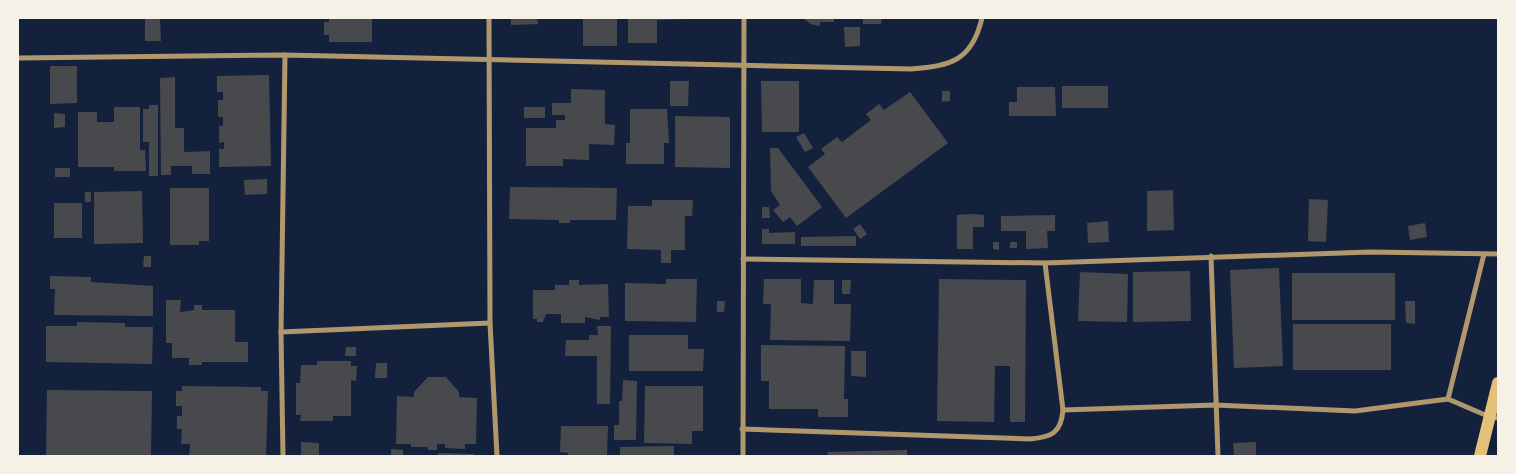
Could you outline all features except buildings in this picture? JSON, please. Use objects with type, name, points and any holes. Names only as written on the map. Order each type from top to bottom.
[{"type":"main road","points":[[1480,456],[1494,417],[1498,383]]},
{"type":"street","points":[[489,18],[490,323],[497,456]]},
{"type":"street","points":[[742,456],[744,18]]},
{"type":"street","points":[[18,58],[285,55],[488,58],[912,69],[933,68],[950,62],[970,50],[982,18]]},
{"type":"street","points":[[283,456],[282,332],[285,55]]},
{"type":"street","points":[[743,258],[1045,263],[1370,252],[1498,254]]},
{"type":"street","points":[[1448,399],[1484,254]]},
{"type":"street","points":[[1211,256],[1218,456]]},
{"type":"street","points":[[742,430],[1042,438],[1053,433],[1061,425],[1063,410],[1045,263]]},
{"type":"street","points":[[282,332],[490,323]]},
{"type":"street","points":[[1063,410],[1216,405],[1355,411],[1448,399],[1494,417]]}]
